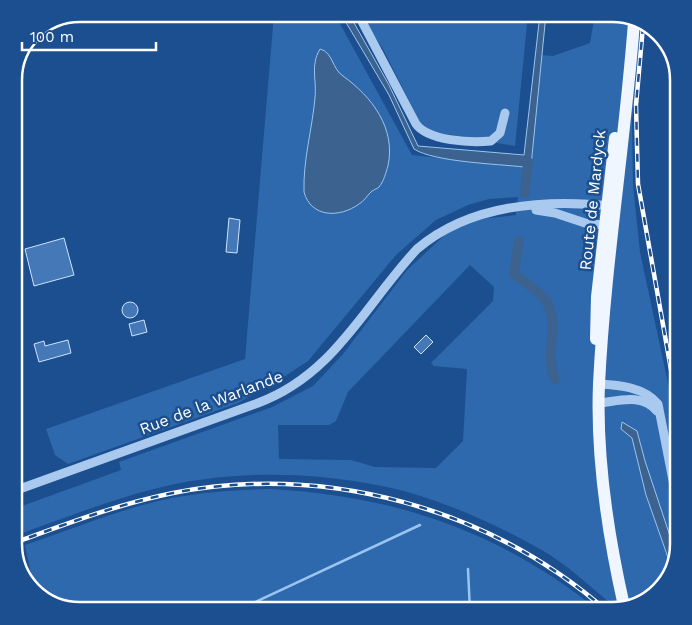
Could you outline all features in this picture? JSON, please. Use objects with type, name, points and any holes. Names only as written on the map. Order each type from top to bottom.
[{"type":"main road","name":"Route de Mardyck","points":[[623,601],[607,506],[596,357],[596,316],[609,226],[631,26]]},
{"type":"street","points":[[362,22],[416,124],[425,133],[436,137],[491,141],[500,133],[505,113]]},
{"type":"street","name":"Rue de la Warlande","points":[[23,488],[232,413],[290,389],[308,377],[325,361],[396,272],[426,242],[470,217],[538,205],[611,206]]},
{"type":"street","name":"Rue de la Warlande","points":[[504,210],[551,212],[585,223],[609,226]]},
{"type":"street","points":[[599,384],[624,386],[648,395],[659,406],[670,460]]},
{"type":"street","points":[[600,403],[634,399],[644,401],[655,408],[663,422]]},
{"type":"shaded area","points":[[273,22],[339,22],[412,155],[525,167],[523,176],[530,176],[542,55],[553,56],[590,43],[594,22],[612,22],[641,30],[632,120],[633,185],[640,252],[670,391],[670,544],[665,567],[660,577],[644,593],[623,601],[609,602],[580,577],[550,555],[458,509],[392,488],[317,477],[290,475],[235,476],[180,483],[118,499],[23,533],[23,506],[121,470],[119,462],[272,407],[313,386],[343,354],[407,270],[448,232],[481,219],[516,215],[518,197],[489,199],[468,205],[436,220],[396,255],[308,361],[238,403],[68,464],[55,455],[46,429],[245,359]],"holes":[[[470,265],[494,287],[493,301],[431,363],[434,366],[467,369],[463,441],[436,468],[375,467],[351,460],[279,459],[278,425],[329,425],[336,421],[348,392]]]},
{"type":"shaded area","points":[[346,22],[354,22],[389,85],[418,146],[524,155],[539,22],[545,22],[530,176],[523,176],[524,167],[451,160],[414,149],[389,95]]},
{"type":"shaded area","points":[[365,22],[527,22],[515,146],[434,132],[422,126],[383,49]]},
{"type":"shaded area","points":[[320,49],[328,54],[339,73],[354,84],[372,104],[385,126],[390,152],[388,166],[381,185],[351,209],[335,213],[319,211],[313,207],[304,192],[305,168],[315,98],[315,61]]},
{"type":"shaded area","points":[[622,422],[637,431],[670,536],[668,557],[646,495],[632,438],[621,429]]},
{"type":"shaded area","points":[[271,489],[317,493],[362,500],[446,523],[524,560],[562,583],[587,602],[80,602],[58,598],[48,593],[39,586],[31,576],[25,545],[153,502],[184,496]]},
{"type":"building","points":[[229,218],[240,220],[237,253],[226,252]]},
{"type":"building","points":[[64,238],[74,275],[34,286],[25,249]]},
{"type":"building","points":[[130,302],[136,304],[138,310],[136,316],[130,318],[124,316],[122,310],[124,304]]},
{"type":"building","points":[[144,320],[147,332],[132,336],[129,324]]},
{"type":"building","points":[[426,335],[433,342],[421,354],[414,347]]},
{"type":"building","points":[[68,340],[71,353],[39,362],[34,344],[44,341],[45,346]]},
{"type":"waterway","points":[[525,193],[528,162]]},
{"type":"waterway","points":[[519,241],[514,274],[540,294],[547,302],[551,311],[551,360],[555,379]]},
{"type":"waterway","points":[[255,602],[420,525]]},
{"type":"waterway","points":[[468,569],[470,602]]},
{"type":"railway","points":[[643,31],[636,105],[638,184],[670,362]]},
{"type":"railway","points":[[23,540],[112,509],[173,493],[231,485],[289,484],[347,490],[404,502],[458,520],[511,545],[561,575],[596,602]]}]
